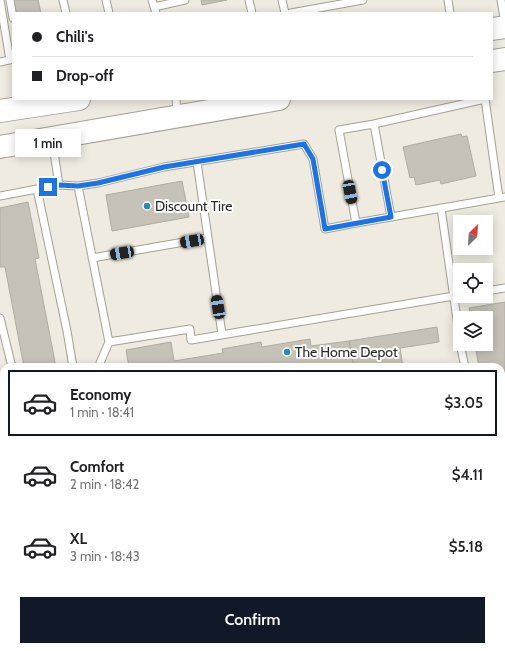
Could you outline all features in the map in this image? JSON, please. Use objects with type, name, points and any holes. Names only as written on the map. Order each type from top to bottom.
[{"type":"main road","points":[[493,29],[505,26]]},
{"type":"main road","points":[[493,61],[505,59]]},
{"type":"main road","points":[[0,111],[27,103],[66,100]]},
{"type":"main road","points":[[0,147],[52,137],[177,108],[268,100]]},
{"type":"lane","points":[[0,0],[12,60],[0,62]]},
{"type":"lane","points":[[10,0],[12,12]]},
{"type":"lane","points":[[63,0],[66,12]]},
{"type":"lane","points":[[106,0],[109,12]]},
{"type":"lane","points":[[154,7],[185,0]]},
{"type":"lane","points":[[250,0],[252,12]]},
{"type":"lane","points":[[282,0],[285,12]]},
{"type":"lane","points":[[297,12],[364,0]]},
{"type":"lane","points":[[448,0],[450,12]]},
{"type":"lane","points":[[501,0],[505,26]]},
{"type":"lane","points":[[356,223],[339,130],[374,124],[481,100]]},
{"type":"lane","points":[[0,196],[59,185],[78,186],[98,183],[164,167],[304,144],[313,159],[325,229],[502,197],[485,100]]},
{"type":"lane","points":[[374,124],[391,217]]},
{"type":"lane","points":[[52,137],[59,185]]},
{"type":"lane","points":[[197,162],[222,334]]},
{"type":"lane","points":[[78,186],[109,342],[100,363]]},
{"type":"lane","points":[[37,189],[72,363]]},
{"type":"lane","points":[[442,208],[453,272]]},
{"type":"lane","points":[[92,258],[207,238]]},
{"type":"lane","points":[[493,290],[505,288]]},
{"type":"lane","points":[[109,342],[190,329],[191,340],[453,296]]},
{"type":"lane","points":[[0,318],[11,363]]},
{"type":"lane","points":[[462,351],[464,363]]},
{"type":"building","points":[[13,0],[38,0],[41,12],[16,12]]},
{"type":"building","points":[[201,0],[227,0],[202,5]]},
{"type":"building","points":[[461,134],[462,137],[467,136],[476,176],[441,184],[440,180],[416,185],[414,177],[410,178],[403,147]]},
{"type":"building","name":"Discount Tire","points":[[182,181],[189,217],[112,231],[106,195]]},
{"type":"building","points":[[28,202],[39,258],[35,259],[55,363],[23,363],[5,267],[0,267],[0,208]]},
{"type":"building","points":[[505,302],[505,363],[478,363],[476,351],[493,351],[493,311],[470,311],[469,308]]},
{"type":"building","points":[[437,327],[439,342],[400,348],[402,363],[353,363],[349,341]]},
{"type":"building","name":"The Home Depot","points":[[310,339],[311,346],[349,341],[353,363],[128,363],[126,350],[171,342],[174,361],[223,353],[222,349],[261,342],[262,347]]},
{"type":"place","name":"Discount Tire","points":[[147,206]]},
{"type":"place","name":"The Home Depot","points":[[287,352]]},
{"type":"route","points":[[48,187],[59,185],[78,186],[98,183],[164,167],[304,144],[313,159],[325,229],[391,217],[382,170]]}]
